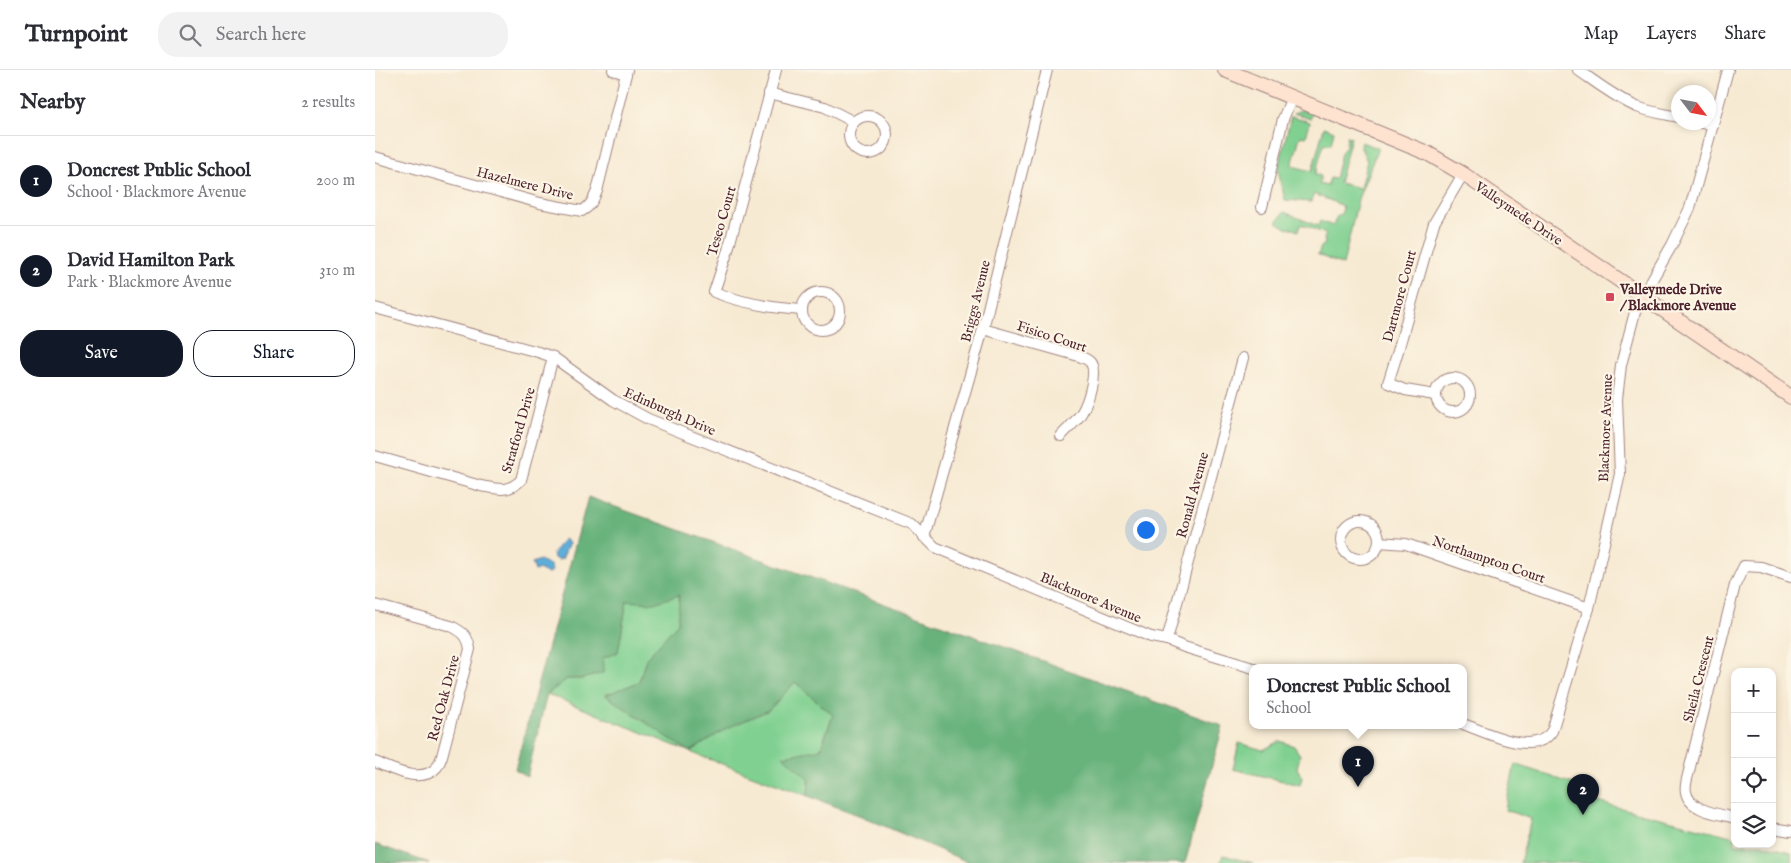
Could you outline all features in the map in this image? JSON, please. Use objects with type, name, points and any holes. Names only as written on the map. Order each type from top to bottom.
[{"type":"street","points":[[613,70],[626,72]]},
{"type":"street","name":"Teseo Court","points":[[776,70],[729,250],[714,292],[732,299],[776,308],[801,310]]},
{"type":"street","name":"Briggs Avenue","points":[[924,537],[983,328],[1047,70]]},
{"type":"street","name":"Valleymede Drive","points":[[1225,70],[1427,152],[1463,174],[1791,397]]},
{"type":"street","points":[[1578,70],[1618,98],[1630,104],[1671,115]]},
{"type":"street","name":"Blackmore Avenue","points":[[1716,115],[1728,70]]},
{"type":"street","name":"Hazelmere Drive","points":[[375,157],[540,203],[581,211],[592,202],[597,191],[626,72]]},
{"type":"street","points":[[769,93],[825,107],[854,122]]},
{"type":"street","points":[[1262,207],[1283,119],[1292,97]]},
{"type":"street","name":"Blackmore Avenue","points":[[1467,725],[1512,742],[1539,743],[1549,737],[1558,717],[1589,608],[1620,474],[1617,399],[1621,365],[1635,312],[1690,208],[1712,130]]},
{"type":"street","name":"Dartmore Court","points":[[1435,395],[1405,390],[1388,383],[1434,223],[1463,174]]},
{"type":"street","name":"Edinburgh Drive","points":[[375,308],[553,357],[613,400],[648,419],[912,524],[924,537]]},
{"type":"street","name":"Fisico Court","points":[[983,328],[1072,354],[1084,358],[1091,363],[1094,371],[1083,410],[1077,420],[1061,436]]},
{"type":"street","name":"Stratford Drive","points":[[375,456],[481,486],[499,489],[515,486],[521,480],[553,357]]},
{"type":"street","name":"Ronald Avenue","points":[[1167,640],[1243,358]]},
{"type":"street","name":"Blackmore Avenue","points":[[924,537],[935,547],[944,551],[1151,637],[1167,640],[1249,667]]},
{"type":"street","name":"Northampton Court","points":[[1379,542],[1406,544],[1589,608]]},
{"type":"street","name":"Sheila Crescent","points":[[1731,817],[1706,810],[1696,805],[1688,798],[1685,790],[1735,585],[1743,566],[1761,567],[1791,577]]},
{"type":"street","name":"Red Oak Drive","points":[[375,605],[428,619],[462,631],[468,639],[471,649],[442,756],[436,768],[424,774],[411,776],[375,762]]},
{"type":"street","points":[[1776,829],[1791,832]]},
{"type":"green space","points":[[1301,110],[1312,113],[1310,119],[1294,113]]},
{"type":"green space","points":[[1291,116],[1310,122],[1306,137],[1301,136],[1299,140],[1292,166],[1312,171],[1324,127],[1334,131],[1331,144],[1324,144],[1315,174],[1321,176],[1319,184],[1327,186],[1330,178],[1335,179],[1341,153],[1346,146],[1347,136],[1351,137],[1339,183],[1360,188],[1367,161],[1361,148],[1361,142],[1378,148],[1358,199],[1343,265],[1318,255],[1321,247],[1324,245],[1326,234],[1301,224],[1298,231],[1291,228],[1288,229],[1277,222],[1284,212],[1318,226],[1320,221],[1333,226],[1343,208],[1341,205],[1314,194],[1311,202],[1285,200],[1278,170]]},
{"type":"green space","points":[[588,497],[1223,726],[1185,863],[970,863],[861,816],[808,796],[809,779],[783,756],[821,749],[833,715],[795,682],[769,710],[727,728],[690,752],[605,695],[639,682],[646,659],[678,623],[679,595],[654,603],[627,601],[618,652],[603,658],[603,673],[582,679],[567,679],[547,694],[527,777],[515,769]]},
{"type":"green space","points":[[679,594],[678,623],[646,659],[639,682],[605,695],[690,752],[547,694],[567,679],[582,679],[603,658],[618,652],[627,600],[654,603]]},
{"type":"green space","points":[[795,682],[833,715],[809,779],[808,796],[690,752],[727,728],[769,710]]},
{"type":"green space","points":[[1280,741],[1294,746],[1300,755],[1297,768],[1302,777],[1300,785],[1233,769],[1239,743],[1263,750]]},
{"type":"green space","points":[[1515,764],[1599,793],[1597,802],[1731,836],[1731,848],[1776,848],[1791,852],[1791,863],[1520,863],[1531,819],[1505,810]]},
{"type":"green space","points":[[375,844],[429,863],[375,863]]},
{"type":"green space","points":[[1223,855],[1253,863],[1220,863]]},
{"type":"water","points":[[564,539],[569,543],[562,559],[558,560],[554,558],[553,553]]},
{"type":"water","points":[[540,560],[551,566],[552,571],[548,574],[539,569],[535,571],[532,563]]},
{"type":"place","name":"Valleymede Drive / Blackmore Avenue","points":[[1610,297]]},
{"type":"place","name":"Doncrest Public School","points":[[1358,787]]},
{"type":"place","name":"David Hamilton Park","points":[[1583,815]]}]
